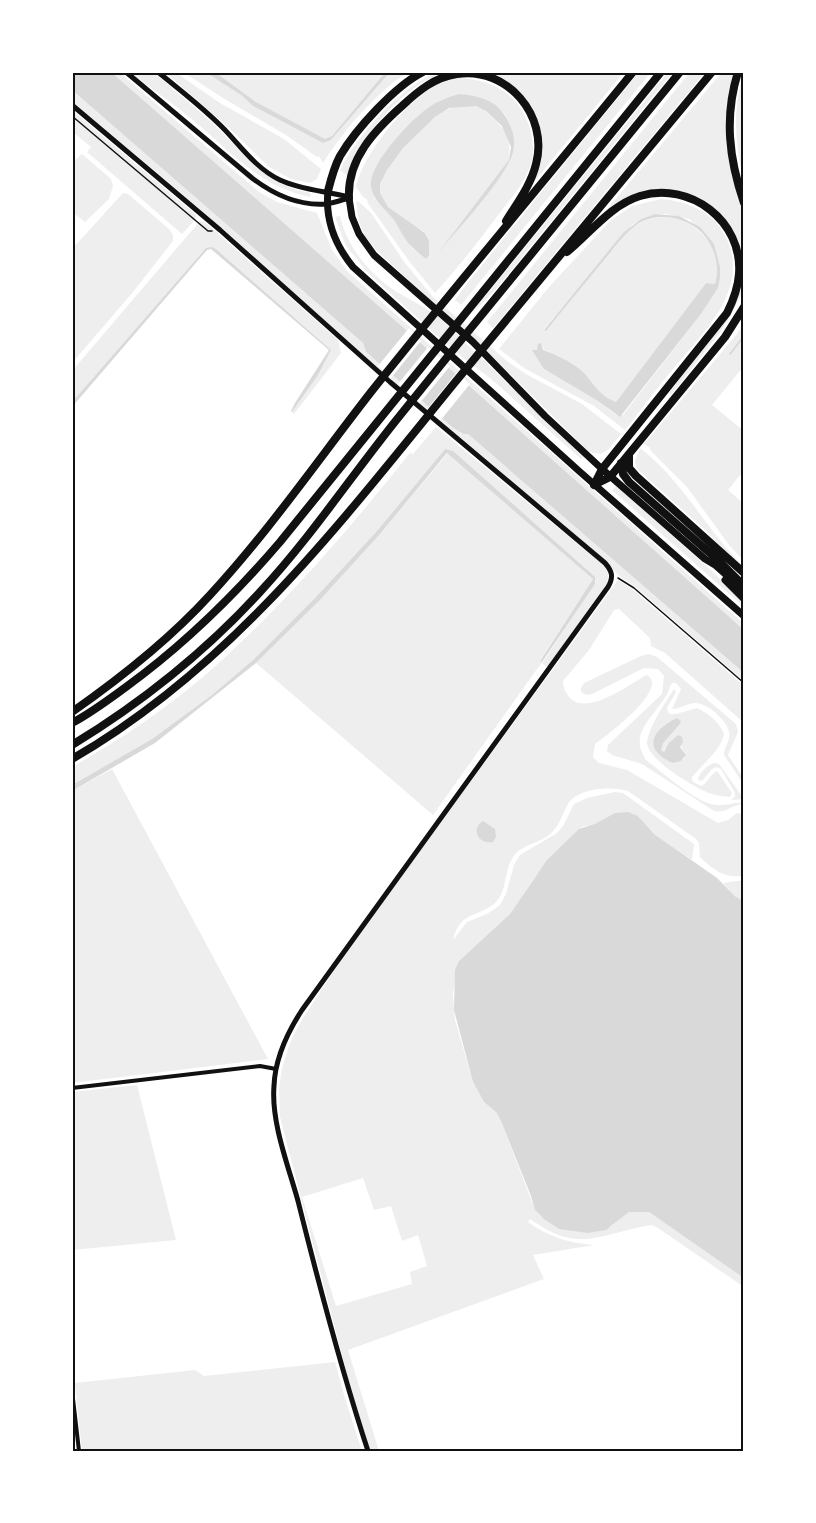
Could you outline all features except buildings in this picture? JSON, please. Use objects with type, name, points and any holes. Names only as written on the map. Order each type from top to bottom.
[{"type":"highway","points":[[423,72],[400,87],[354,136],[339,157],[328,191],[327,204],[333,235],[342,252],[353,267],[594,485],[744,616]]},
{"type":"highway","points":[[72,712],[168,637],[210,594],[289,499],[372,391],[633,72]]},
{"type":"highway","points":[[72,723],[100,706],[146,672],[219,610],[280,542],[662,72]]},
{"type":"highway","points":[[72,745],[162,683],[233,620],[293,554],[400,415],[680,72]]},
{"type":"highway","points":[[72,759],[148,709],[194,674],[276,594],[344,518],[712,72]]},
{"type":"highway","points":[[738,72],[732,99],[729,133],[733,167],[744,203]]},
{"type":"highway","points":[[484,255],[528,185],[534,171],[538,153],[537,130],[530,111],[517,94],[498,80],[476,74],[457,74],[433,82],[414,95],[385,122],[361,151],[352,175],[350,198],[355,226],[363,241],[374,255],[473,342],[545,416],[610,477],[705,560],[744,599]]},
{"type":"highway","points":[[549,268],[619,206],[650,194],[672,193],[706,206],[725,224],[736,247],[739,262],[738,285],[727,313],[602,469],[594,485]]},
{"type":"highway","points":[[594,485],[610,477],[725,337],[744,307]]},
{"type":"highway","points":[[629,454],[629,468],[636,476],[744,573]]},
{"type":"highway","points":[[621,463],[623,474],[629,482],[744,586]]},
{"type":"highway","points":[[705,560],[715,565],[744,591]]},
{"type":"street","points":[[126,72],[258,183],[287,198],[327,204],[350,198]]},
{"type":"street","points":[[158,72],[209,115],[270,174],[292,185],[328,191],[350,198]]},
{"type":"street","points":[[72,105],[220,230],[390,382],[605,563],[611,572],[612,578],[602,596],[302,1010],[290,1030],[276,1069],[275,1113],[319,1281],[368,1451]]},
{"type":"street","points":[[72,1088],[261,1066],[276,1069]]},
{"type":"street","points":[[72,1390],[79,1451]]},
{"type":"path","points":[[72,116],[208,231],[220,230]]},
{"type":"path","points":[[612,578],[619,578],[634,588],[744,683]]},
{"type":"shaded area","points":[[72,72],[111,72],[744,630],[744,673],[468,434],[463,434],[452,427],[366,352],[363,343],[72,90]]},
{"type":"shaded area","points":[[111,72],[119,72],[259,192],[277,202],[317,213],[332,250],[348,272],[744,624],[744,630]]},
{"type":"shaded area","points":[[131,72],[153,72],[210,121],[254,166],[293,189],[311,193],[310,197],[292,192],[261,176]]},
{"type":"shaded area","points":[[165,72],[175,72],[220,103],[284,139],[321,169],[317,179],[310,183],[291,179],[269,167],[228,127]]},
{"type":"shaded area","points":[[183,72],[205,72],[241,95],[253,106],[323,143],[331,140],[390,72],[408,72],[384,90],[361,113],[323,163],[319,156],[317,157],[286,135]]},
{"type":"shaded area","points":[[205,72],[215,72],[256,102],[325,139],[332,136],[383,75],[390,72],[331,140],[323,143],[253,106],[241,95]]},
{"type":"shaded area","points":[[215,72],[386,72],[332,136],[325,140],[256,102]]},
{"type":"shaded area","points":[[438,72],[447,72],[432,77],[416,87],[373,128],[362,145],[348,176],[340,170],[357,142],[395,100],[410,88]]},
{"type":"shaded area","points":[[481,72],[624,72],[533,183],[540,164],[541,140],[526,101]]},
{"type":"shaded area","points":[[639,72],[651,72],[461,305],[455,300],[469,281]]},
{"type":"shaded area","points":[[668,72],[673,72],[497,288],[473,313],[478,305]]},
{"type":"shaded area","points":[[690,72],[705,72],[493,328],[487,322]]},
{"type":"shaded area","points":[[722,72],[736,72],[729,98],[744,217],[744,291],[721,331],[671,395],[669,393],[729,314],[742,273],[739,247],[734,234],[696,197],[685,193],[650,191],[599,219]]},
{"type":"shaded area","points":[[744,73],[744,182],[736,114]]},
{"type":"shaded area","points":[[459,78],[477,80],[495,86],[516,102],[530,129],[533,143],[532,156],[526,176],[515,194],[435,293],[409,261],[367,202],[368,200],[356,187],[367,159],[400,115],[425,92],[439,84]],"holes":[[[444,99],[473,106],[458,106],[439,114],[405,145],[381,182],[381,197],[387,206],[426,234],[429,256],[426,259],[412,248],[396,222],[374,197],[385,152],[429,107]],[[479,107],[504,113],[513,141],[509,159],[510,149],[504,130]]]},
{"type":"shaded area","points":[[72,90],[363,343],[366,352],[452,427],[462,434],[467,433],[744,673],[744,681],[634,586],[619,576],[604,559],[394,382],[206,214],[72,101]]},
{"type":"shaded area","points":[[459,94],[488,100],[499,108],[511,129],[514,148],[509,163],[501,176],[438,253],[509,160],[511,147],[502,126],[486,111],[476,106],[449,108],[435,117],[403,148],[387,170],[380,184],[380,193],[388,207],[425,233],[429,241],[429,256],[426,259],[409,244],[394,220],[377,201],[372,192],[372,177],[392,143],[421,113],[443,99]]},
{"type":"shaded area","points":[[72,110],[195,214],[195,220],[182,234],[87,152],[91,147],[72,131]]},
{"type":"shaded area","points":[[82,154],[111,179],[113,186],[109,199],[85,222],[72,212],[72,163]]},
{"type":"shaded area","points":[[123,193],[128,194],[169,229],[173,235],[173,241],[72,363],[72,249]]},
{"type":"shaded area","points":[[661,199],[679,202],[704,212],[718,224],[723,232],[731,252],[733,272],[729,291],[720,310],[625,430],[594,406],[524,368],[499,349],[549,287],[611,220],[632,206]],"holes":[[[655,214],[689,219],[714,244],[720,278],[718,288],[701,314],[623,415],[616,415],[598,401],[544,369],[537,350],[542,345],[544,350],[571,363],[602,394],[616,402],[706,283],[715,284],[717,270],[715,257],[702,234],[688,223],[670,218],[661,217],[643,221],[626,234],[546,331],[544,329],[632,225]]]},
{"type":"shaded area","points":[[358,201],[371,213],[405,263],[433,297],[507,361],[526,374],[582,404],[621,434],[608,450],[601,454],[589,452],[494,358],[375,249],[365,236],[359,222],[356,202]]},
{"type":"shaded area","points":[[655,214],[679,216],[700,227],[714,244],[720,267],[720,278],[718,288],[701,314],[620,417],[544,369],[532,350],[537,350],[538,344],[541,343],[543,350],[576,366],[602,394],[616,402],[706,283],[715,284],[717,270],[715,257],[702,233],[678,219],[660,217],[643,221],[621,239],[546,331],[544,330],[623,233],[641,219]]},
{"type":"shaded area","points":[[340,216],[348,239],[369,269],[397,292],[441,319],[583,457],[581,459],[368,273],[346,246],[335,217]]},
{"type":"shaded area","points":[[200,221],[207,224],[338,340],[341,353],[294,414],[292,412],[318,375],[331,350],[216,249],[206,248],[72,402],[72,371]]},
{"type":"shaded area","points":[[211,247],[331,350],[318,375],[292,412],[295,403],[329,350],[211,249],[207,250],[72,407],[72,402],[206,248]]},
{"type":"shaded area","points":[[744,323],[744,366],[712,405],[744,431],[744,464],[741,468],[744,470],[728,490],[744,504],[744,561],[729,545],[687,487],[644,444]]},
{"type":"shaded area","points":[[436,427],[602,564],[608,576],[606,585],[547,667],[542,663],[537,669],[433,815],[256,663],[320,600],[380,534],[448,453],[593,579],[540,660],[543,662],[596,581],[445,449],[377,531],[253,660],[212,695],[152,739],[72,785],[72,767],[123,736],[172,702],[203,677],[259,625],[312,570],[410,453],[413,454]]},
{"type":"shaded area","points":[[640,448],[670,476],[744,567],[744,571],[704,529],[637,469],[635,461]]},
{"type":"shaded area","points":[[445,449],[453,451],[595,577],[595,584],[542,662],[540,661],[593,579],[447,453],[380,534],[320,600],[256,663],[155,743],[72,791],[72,785],[152,739],[212,695],[253,660],[377,531]]},
{"type":"shaded area","points":[[616,486],[712,571],[744,603],[744,607],[612,490]]},
{"type":"shaded area","points":[[618,580],[632,589],[744,686],[744,723],[665,653],[651,646],[650,638],[619,609],[614,610],[589,650],[563,681],[563,686],[570,698],[578,703],[587,703],[608,697],[647,675],[652,681],[644,700],[623,722],[595,744],[593,757],[599,763],[627,770],[718,823],[728,820],[737,813],[744,815],[744,876],[725,875],[715,870],[700,857],[699,843],[696,839],[628,791],[604,789],[579,795],[568,804],[553,832],[515,854],[509,864],[500,898],[490,907],[465,919],[456,930],[453,940],[467,922],[487,914],[500,905],[506,894],[514,865],[520,855],[557,833],[574,804],[587,798],[615,792],[623,793],[694,844],[692,860],[654,834],[638,816],[582,827],[535,877],[510,914],[459,961],[453,993],[455,1020],[473,1082],[484,1102],[496,1112],[501,1121],[538,1214],[559,1229],[609,1228],[629,1212],[649,1212],[741,1275],[744,1278],[744,1287],[652,1225],[597,1237],[576,1239],[555,1233],[530,1219],[528,1222],[552,1235],[576,1243],[594,1245],[533,1255],[544,1279],[348,1350],[379,1451],[370,1451],[348,1378],[280,1117],[279,1088],[282,1068],[291,1040],[345,954]],"holes":[[[363,1178],[374,1210],[391,1206],[402,1241],[418,1235],[427,1266],[410,1272],[412,1284],[336,1306],[302,1197]]]},
{"type":"shaded area","points":[[649,654],[657,657],[736,724],[738,732],[728,755],[744,779],[744,785],[724,755],[729,735],[725,722],[716,713],[699,703],[672,709],[681,689],[676,683],[672,683],[661,704],[644,726],[640,742],[646,760],[698,799],[716,805],[744,804],[718,812],[714,811],[642,764],[612,755],[607,751],[608,745],[662,694],[664,676],[658,669],[644,668],[592,694],[586,695],[581,692],[581,688],[584,683]]},
{"type":"shaded area","points":[[674,689],[676,692],[667,708],[669,714],[697,708],[713,719],[724,734],[719,746],[692,779],[702,786],[717,771],[732,793],[730,797],[714,795],[696,787],[674,773],[649,750],[648,737]],"holes":[[[677,718],[680,724],[662,743],[661,750],[664,752],[665,749],[680,745],[686,755],[683,760],[669,761],[658,753],[661,728]]]},
{"type":"shaded area","points":[[677,718],[681,721],[680,724],[663,743],[661,750],[664,752],[669,743],[678,735],[682,737],[683,742],[680,747],[686,755],[681,761],[673,763],[657,752],[654,740],[661,728]]},
{"type":"shaded area","points":[[719,764],[744,799],[731,800],[735,797],[735,793],[721,769],[717,767],[712,769],[702,781],[698,780],[709,765]]},
{"type":"shaded area","points":[[112,769],[268,1059],[72,1083],[72,791]]},
{"type":"shaded area","points":[[628,812],[638,816],[654,834],[717,878],[736,897],[744,901],[744,1278],[649,1212],[629,1212],[606,1230],[588,1233],[559,1229],[544,1219],[535,1210],[501,1121],[496,1112],[484,1102],[473,1082],[454,1010],[455,970],[459,961],[510,914],[547,860],[579,829],[597,823],[615,813]]},
{"type":"shaded area","points":[[483,821],[495,829],[496,837],[493,842],[484,841],[478,836],[477,828]]},
{"type":"shaded area","points":[[744,880],[744,901],[736,897],[723,883]]},
{"type":"shaded area","points":[[137,1085],[176,1240],[72,1250],[72,1092]]},
{"type":"shaded area","points":[[335,1362],[362,1451],[82,1451],[75,1383],[195,1370],[204,1376]]},
{"type":"pier","points":[[409,328],[421,341],[391,378],[378,366]]},
{"type":"pier","points":[[428,347],[450,366],[420,403],[398,384]]},
{"type":"pier","points":[[457,372],[470,384],[440,421],[427,409]]},
{"type":"waterway","points":[[730,354],[744,336]]}]
